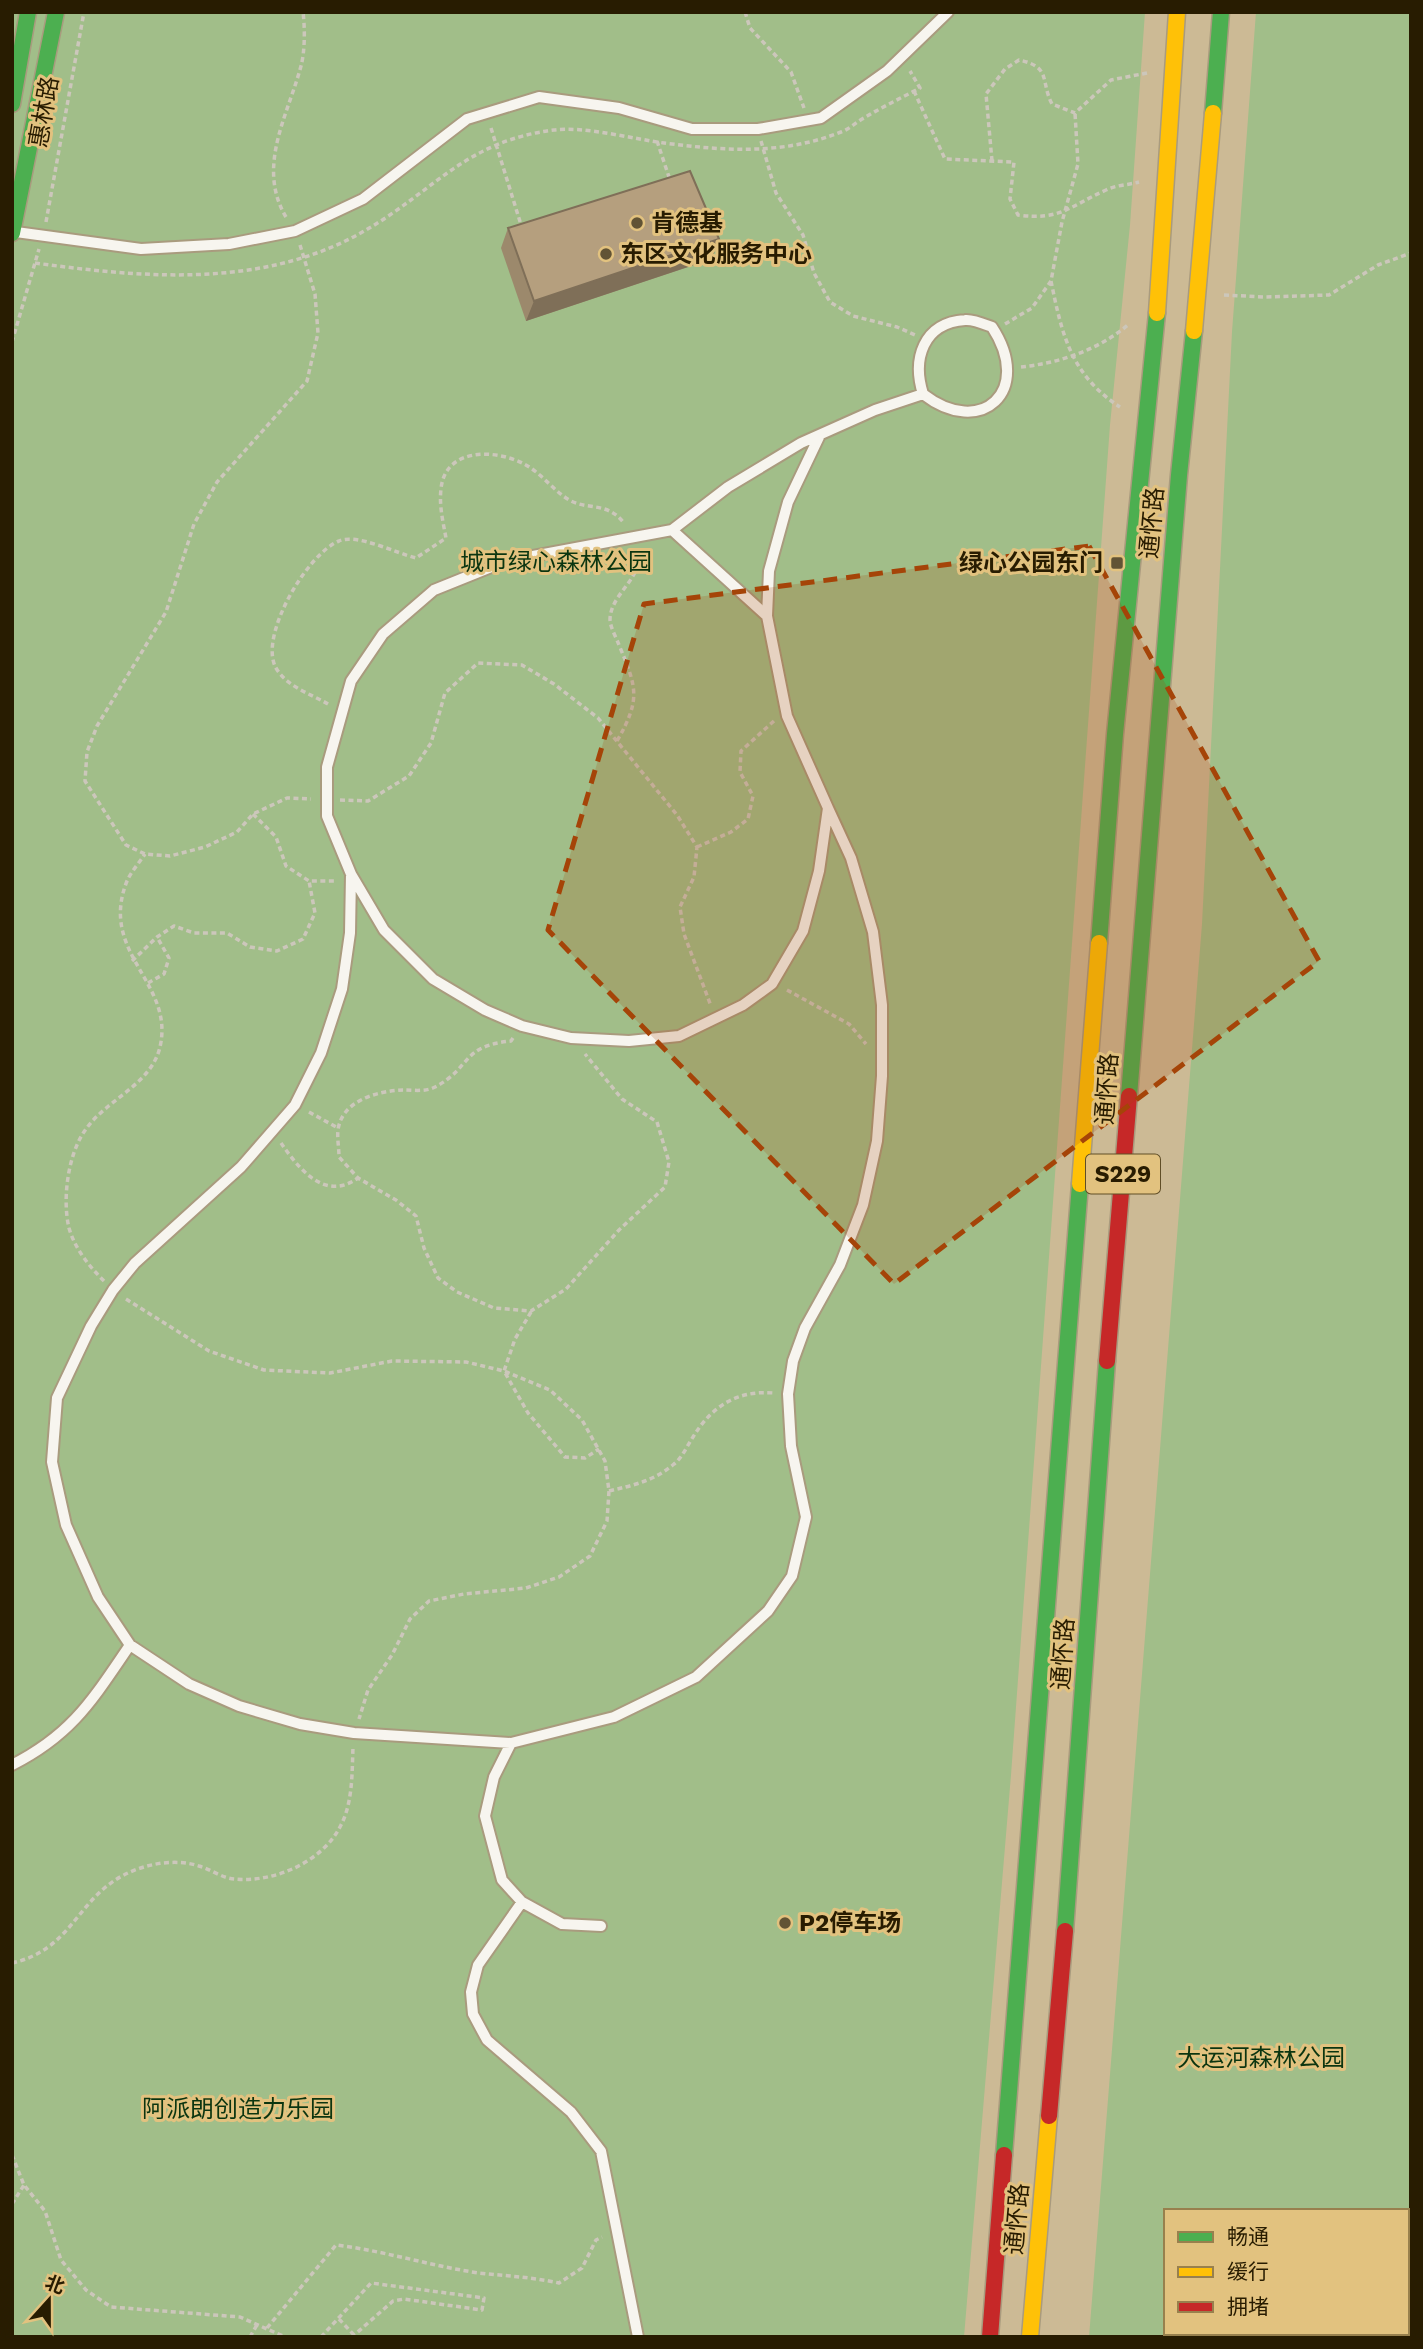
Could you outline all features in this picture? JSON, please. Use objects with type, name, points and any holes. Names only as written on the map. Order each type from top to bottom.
[{"type":"main road","name":"惠林路","points":[[12,104],[28,12]]},
{"type":"main road","name":"惠林路","points":[[13,233],[56,12]]},
{"type":"main road","name":"通怀路","points":[[990,2337],[1115,734],[1159,298],[1177,12]]},
{"type":"main road","name":"通怀路","points":[[1030,2337],[1074,1820],[1091,1561],[1179,475],[1198,293],[1221,12]]},
{"type":"lane","points":[[13,233],[141,249],[229,244],[295,231],[363,199],[467,119],[539,97],[619,108],[692,129],[758,129],[821,118],[887,71],[948,12]]},
{"type":"lane","points":[[967,320],[992,327],[1005,347],[1009,368],[1007,383],[983,410],[941,408],[923,394],[917,361],[924,340],[941,326],[967,320]]},
{"type":"lane","points":[[828,808],[819,871],[803,931],[772,984],[743,1006],[679,1036],[629,1041],[571,1038],[522,1026],[485,1010],[433,979],[384,930],[351,874],[327,816],[327,767],[351,681],[383,634],[434,590],[506,561],[672,530],[728,487],[801,443],[875,410],[923,394]]},
{"type":"lane","points":[[351,874],[349,933],[342,989],[321,1053],[295,1105],[274,1132],[135,1263],[113,1290],[91,1326],[57,1398],[52,1462],[66,1525],[98,1597],[130,1645],[189,1684],[239,1706],[300,1724],[354,1733],[511,1743],[614,1717],[696,1677],[768,1611],[792,1576],[806,1517],[791,1446],[788,1394],[793,1361],[805,1328],[840,1265],[863,1205],[877,1141],[882,1076],[882,1004],[873,932],[851,859],[787,716],[767,616],[769,571],[788,502],[819,437]]},
{"type":"lane","points":[[672,530],[767,616]]},
{"type":"lane","points":[[12,1765],[62,1735],[90,1702],[130,1645]]},
{"type":"lane","points":[[511,1743],[494,1777],[485,1816],[502,1880],[522,1902],[562,1924],[601,1926]]},
{"type":"lane","points":[[522,1902],[478,1965],[471,1992],[473,2014],[487,2040],[571,2112],[601,2151],[638,2337]]},
{"type":"path","name":"惠林路","points":[[12,342],[42,237],[84,12]]},
{"type":"path","points":[[303,12],[301,65],[282,115],[273,162],[278,204],[295,231],[314,294],[318,333],[307,381],[217,482],[194,524],[166,612],[97,726],[87,752],[85,781],[126,845],[145,854],[170,856],[205,847],[237,832],[253,814],[287,798],[368,801],[409,776],[431,743],[445,693],[478,663],[522,665],[598,719],[677,815],[697,847],[694,877],[680,907],[684,934],[717,1019]]},
{"type":"path","points":[[745,12],[750,28],[791,72],[808,120]]},
{"type":"path","points":[[35,263],[171,277],[240,272],[304,257],[365,231],[463,160],[495,143],[556,129],[718,150],[762,150],[809,143],[844,131],[920,88],[903,57]]},
{"type":"path","points":[[992,161],[986,94],[1005,69],[1019,60],[1031,62],[1044,72],[1052,104],[1075,113]]},
{"type":"path","points":[[1075,113],[1111,80],[1143,74],[1173,74]]},
{"type":"path","points":[[915,91],[945,159],[1014,162],[1010,199],[1018,215],[1043,219],[1110,188],[1167,176]]},
{"type":"path","points":[[487,113],[526,240]]},
{"type":"path","points":[[1075,113],[1078,164],[1051,281],[1060,328],[1071,357],[1114,403],[1145,423]]},
{"type":"path","points":[[647,116],[670,181]]},
{"type":"path","points":[[758,129],[776,193],[803,235],[814,273],[830,303],[853,316],[897,327],[924,340]]},
{"type":"path","points":[[1198,293],[1265,297],[1329,295],[1378,265],[1411,253]]},
{"type":"path","points":[[992,327],[1002,325],[1032,308],[1051,281]]},
{"type":"path","points":[[1009,368],[1051,364],[1071,357],[1115,336],[1133,320]]},
{"type":"path","points":[[697,847],[731,832],[748,819],[753,796],[740,772],[741,751],[773,721],[787,716]]},
{"type":"path","points":[[253,814],[276,837],[286,866],[309,881],[333,882],[351,874]]},
{"type":"path","points":[[12,1964],[33,1959],[64,1936],[120,1877],[151,1864],[196,1865],[233,1879],[275,1876],[319,1855],[342,1825],[351,1788],[354,1733],[368,1690],[410,1619],[429,1601],[464,1594],[526,1588],[559,1577],[590,1556],[607,1521],[609,1490],[606,1461],[582,1420],[550,1390],[504,1371],[466,1362],[391,1361],[330,1373],[264,1370],[209,1351],[113,1290],[85,1261],[69,1228],[68,1188],[74,1153],[85,1129],[156,1062],[163,1034],[161,1009],[148,983],[132,961],[124,941],[121,914],[127,881],[145,854]]},
{"type":"path","points":[[132,961],[156,937],[174,926],[194,933],[227,933],[250,947],[276,951],[303,939],[315,913],[309,881]]},
{"type":"path","points":[[148,983],[164,974],[169,958],[156,937]]},
{"type":"path","points":[[772,984],[810,1000],[849,1024],[872,1051],[882,1076]]},
{"type":"path","points":[[522,1026],[510,1041],[489,1043],[468,1055],[454,1077],[431,1090],[392,1091],[365,1097],[345,1113],[338,1128],[339,1157],[358,1178],[396,1200],[416,1216],[424,1248],[438,1278],[457,1292],[494,1308],[531,1311]]},
{"type":"path","points":[[571,1038],[622,1099],[657,1122],[669,1162],[665,1187],[619,1230],[566,1289],[531,1311],[515,1339],[504,1371],[528,1413],[565,1457],[585,1458],[599,1449]]},
{"type":"path","points":[[295,1105],[338,1128]]},
{"type":"path","points":[[274,1132],[301,1172],[330,1187],[346,1187],[358,1178]]},
{"type":"path","points":[[609,1490],[651,1481],[677,1462],[702,1422],[729,1398],[753,1391],[788,1394]]},
{"type":"path","points":[[12,2155],[24,2185],[45,2211],[61,2260],[86,2291],[111,2307],[215,2314],[258,2323],[285,2337]]},
{"type":"path","points":[[12,2204],[24,2185]]},
{"type":"path","points":[[267,2328],[336,2245],[377,2250],[479,2273],[521,2275],[559,2283],[582,2268],[596,2240],[617,2231]]},
{"type":"path","points":[[321,2337],[372,2283],[484,2298],[482,2310],[404,2299],[393,2301],[353,2336],[339,2319]]},
{"type":"path","points":[[403,2287],[404,2299]]},
{"type":"path","points":[[250,2337],[258,2323]]},
{"type":"highlighted area","points":[[1089,546],[1319,961],[894,1284],[548,930],[644,604]]},
{"type":"green space","name":"城市绿心森林公园","points":[[12,12],[1145,12],[1130,225],[1110,425],[1011,1775],[964,2337],[12,2337]]},
{"type":"green space","name":"大运河森林公园","points":[[1256,12],[1411,12],[1411,2337],[1089,2337],[1202,924],[1232,332]]},
{"type":"building","name":"东区文化服务中心","points":[[690,171],[719,239],[534,301],[508,228]]},
{"type":"traffic: fast","points":[[12,104],[28,12]]},
{"type":"traffic: fast","points":[[12,233],[56,12]]},
{"type":"traffic: fast","points":[[1213,113],[1221,12]]},
{"type":"traffic: fast","points":[[1099,943],[1115,734],[1157,313]]},
{"type":"traffic: fast","points":[[1129,1096],[1179,475],[1194,331]]},
{"type":"traffic: fast","points":[[1004,2155],[1080,1184]]},
{"type":"traffic: fast","points":[[1065,1931],[1107,1361]]},
{"type":"traffic: slow","points":[[1157,313],[1177,12]]},
{"type":"traffic: slow","points":[[1194,331],[1213,113]]},
{"type":"traffic: slow","points":[[1080,1184],[1099,943]]},
{"type":"traffic: slow","points":[[1030,2337],[1049,2116]]},
{"type":"traffic: jam","points":[[1107,1361],[1129,1096]]},
{"type":"traffic: jam","points":[[1049,2116],[1065,1931]]},
{"type":"traffic: jam","points":[[990,2337],[1004,2155]]},
{"type":"place","name":"肯德基","points":[[637,223]]},
{"type":"place","name":"东区文化服务中心","points":[[606,254]]},
{"type":"place","name":"绿心公园东门","points":[[1117,563]]},
{"type":"place","name":"P2停车场","points":[[785,1923]]},
{"type":"park label","name":"阿派朗创造力乐园","points":[[238,2109]]}]
